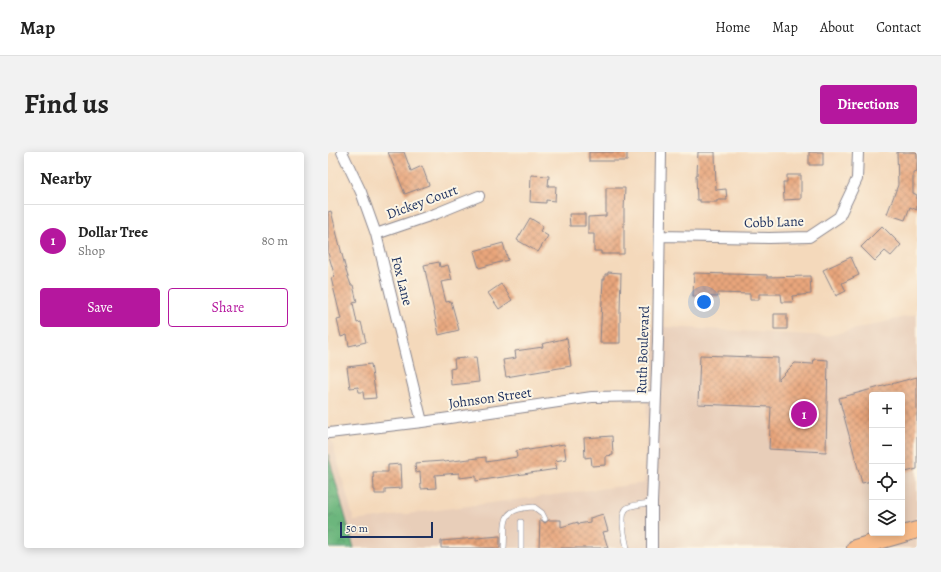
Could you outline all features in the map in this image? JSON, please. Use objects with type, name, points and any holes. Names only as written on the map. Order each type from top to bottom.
[{"type":"main road","points":[[863,547],[917,530]]},
{"type":"street","name":"Fox Lane","points":[[342,152],[361,192],[376,234],[422,422]]},
{"type":"street","name":"Ruth Boulevard","points":[[652,548],[661,152]]},
{"type":"street","name":"Cobb Lane","points":[[660,236],[769,238],[809,237],[839,217],[857,179],[858,152]]},
{"type":"street","name":"Dickey Court","points":[[376,234],[435,214],[478,196]]},
{"type":"street","name":"Johnson Street","points":[[329,433],[422,422],[592,397],[656,396]]},
{"type":"lane","points":[[627,548],[623,524],[624,513],[627,508],[652,503]]},
{"type":"lane","points":[[504,548],[505,520],[508,515],[515,510],[534,507],[542,512],[544,520]]},
{"type":"lane","points":[[521,522],[521,548]]},
{"type":"shaded area","points":[[917,314],[917,548],[328,548],[328,426],[354,521],[644,483],[650,326],[827,336]]},
{"type":"green space","points":[[328,454],[354,548],[328,548]]},
{"type":"building","points":[[388,152],[404,152],[411,171],[422,166],[429,185],[405,194]]},
{"type":"building","points":[[589,152],[627,152],[627,161],[589,161]]},
{"type":"building","points":[[698,152],[715,152],[716,190],[726,189],[727,200],[717,200],[717,202],[700,202],[700,200],[697,200],[696,175]]},
{"type":"building","points":[[809,152],[823,152],[823,165],[809,165]]},
{"type":"building","points":[[897,152],[917,152],[917,172],[913,173],[913,193],[917,195],[917,210],[910,207],[905,220],[887,214],[898,185]]},
{"type":"building","points":[[531,175],[549,176],[548,186],[556,186],[555,201],[546,200],[546,203],[530,202]]},
{"type":"building","points":[[787,175],[801,175],[801,199],[784,200],[783,182],[787,182]]},
{"type":"building","points":[[606,188],[625,188],[624,254],[601,254],[601,251],[594,251],[594,234],[588,234],[588,217],[606,216]]},
{"type":"building","points":[[331,211],[347,274],[351,285],[353,285],[357,302],[353,303],[357,323],[361,322],[366,342],[349,346],[347,335],[341,337],[337,320],[341,319],[331,278],[335,277],[328,253],[328,212]]},
{"type":"building","points":[[569,214],[585,214],[585,226],[570,226]]},
{"type":"building","points":[[530,218],[543,226],[540,231],[548,236],[538,252],[517,240]]},
{"type":"building","points":[[882,226],[901,245],[891,256],[885,251],[875,261],[861,247]]},
{"type":"building","points":[[503,243],[508,260],[479,268],[474,251]]},
{"type":"building","points":[[851,257],[859,275],[842,283],[846,291],[836,296],[823,270]]},
{"type":"building","points":[[439,262],[440,267],[448,265],[452,280],[441,282],[446,302],[451,301],[459,330],[439,335],[424,265]]},
{"type":"building","points":[[608,272],[621,273],[620,343],[600,343],[603,279],[605,279],[605,274],[608,274]]},
{"type":"building","points":[[694,273],[767,275],[767,277],[810,276],[811,294],[792,296],[793,302],[782,302],[781,294],[759,294],[759,300],[750,300],[750,294],[718,293],[718,297],[693,296]]},
{"type":"building","points":[[501,284],[512,300],[499,309],[488,293]]},
{"type":"building","points":[[774,314],[787,314],[787,329],[774,329]]},
{"type":"building","points":[[567,338],[571,366],[506,377],[503,360],[516,358],[515,351],[543,347],[542,344]]},
{"type":"building","points":[[700,355],[778,358],[778,380],[795,363],[813,364],[814,359],[828,360],[826,452],[769,449],[771,407],[698,404]]},
{"type":"building","points":[[476,357],[479,382],[451,385],[450,369],[455,368],[454,359]]},
{"type":"building","points":[[371,364],[376,398],[364,399],[363,392],[359,392],[358,387],[350,388],[347,367]]},
{"type":"building","points":[[917,377],[917,469],[905,472],[905,392],[869,392],[869,482],[862,483],[839,398]]},
{"type":"building","points":[[612,436],[613,455],[606,456],[606,465],[592,466],[591,457],[585,458],[584,438]]},
{"type":"building","points":[[564,444],[566,459],[555,461],[557,469],[476,481],[476,476],[459,478],[459,473],[435,475],[436,488],[421,489],[420,472],[416,473],[415,463],[444,462],[486,457],[486,462],[517,457],[516,451]]},
{"type":"building","points":[[401,464],[402,488],[385,489],[385,494],[375,494],[373,472],[388,472],[388,465]]},
{"type":"building","points":[[603,514],[608,531],[603,532],[608,548],[539,548],[540,519],[545,523],[549,520],[561,520],[561,527],[578,522],[578,524],[590,522],[590,518]]},
{"type":"building","points":[[500,536],[500,548],[441,548],[441,541]]},
{"type":"place","name":"Dollar Tree","points":[[804,414]]}]
